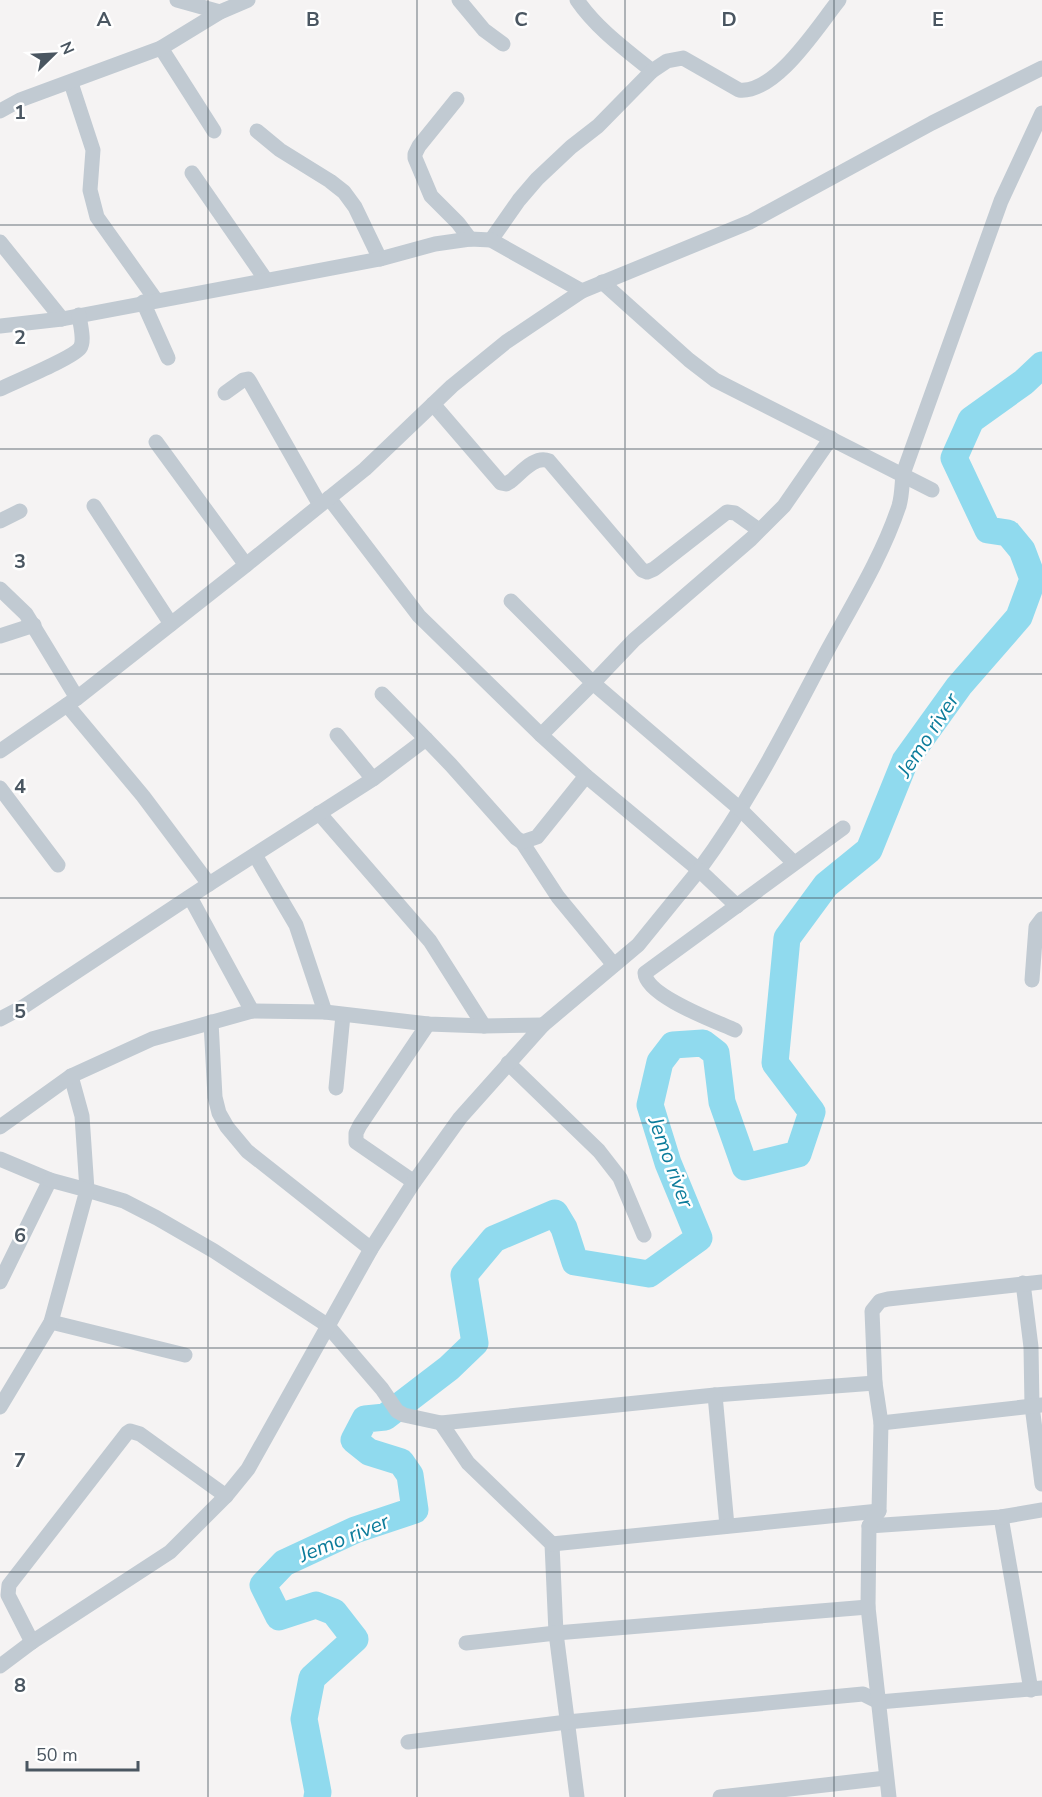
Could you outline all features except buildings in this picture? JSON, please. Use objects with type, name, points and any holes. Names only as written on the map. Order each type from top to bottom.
[{"type":"street","points":[[177,0],[220,12]]},
{"type":"street","points":[[0,111],[20,100],[161,48],[220,12],[248,0]]},
{"type":"street","points":[[459,0],[484,30],[503,44]]},
{"type":"street","points":[[577,0],[588,16],[605,33],[652,71]]},
{"type":"street","points":[[491,240],[537,179],[571,147],[598,126],[652,71],[667,61],[683,58],[739,90],[746,91],[759,87],[800,51],[839,0]]},
{"type":"street","points":[[161,48],[214,131]]},
{"type":"street","points":[[0,751],[72,701],[325,502],[365,469],[433,404],[506,342],[582,291],[750,222],[932,123],[1042,68]]},
{"type":"street","points":[[71,82],[93,150],[90,190],[97,217],[150,301],[168,358]]},
{"type":"street","points":[[457,99],[419,146],[415,158],[431,196],[458,223],[470,239]]},
{"type":"street","points":[[0,1666],[32,1642],[170,1552],[226,1496],[248,1469],[371,1249],[414,1182],[460,1118],[543,1025],[638,945],[726,833],[784,733],[878,556],[900,504],[903,474],[1001,201],[1042,113]]},
{"type":"street","points":[[257,131],[280,150],[345,192],[355,207],[380,259]]},
{"type":"street","points":[[192,173],[266,280]]},
{"type":"street","points":[[0,326],[62,319],[380,259],[435,244],[470,239],[491,240],[582,291]]},
{"type":"street","points":[[0,242],[62,319]]},
{"type":"street","points":[[602,282],[714,380],[932,490]]},
{"type":"street","points":[[0,389],[78,350],[81,342],[80,315]]},
{"type":"street","points":[[225,393],[248,379],[325,502],[419,616],[541,735],[586,776],[699,870],[737,906]]},
{"type":"street","points":[[433,404],[501,483],[511,482],[536,461],[543,459],[549,461],[634,561],[647,572],[654,570],[727,512],[735,513],[759,530]]},
{"type":"street","points":[[541,735],[634,640],[784,506],[831,438]]},
{"type":"street","points":[[156,442],[246,565]]},
{"type":"street","points":[[94,506],[171,624]]},
{"type":"street","points":[[0,521],[20,511]]},
{"type":"street","points":[[0,589],[27,614],[72,701],[208,884]]},
{"type":"street","points":[[511,601],[593,683],[740,809],[793,862]]},
{"type":"street","points":[[0,636],[34,625]]},
{"type":"street","points":[[382,694],[452,765],[522,842],[558,897],[614,965]]},
{"type":"street","points":[[337,735],[373,779]]},
{"type":"street","points":[[0,1019],[23,1007],[208,884],[373,779],[426,740]]},
{"type":"street","points":[[522,842],[537,837],[586,776]]},
{"type":"street","points":[[0,788],[58,865]]},
{"type":"street","points":[[319,813],[430,941],[484,1026]]},
{"type":"street","points":[[735,1030],[676,1005],[644,976],[645,972],[767,885],[793,862],[843,828]]},
{"type":"street","points":[[255,855],[296,925],[325,1012]]},
{"type":"street","points":[[190,897],[252,1011]]},
{"type":"street","points":[[1032,980],[1036,927],[1042,919]]},
{"type":"street","points":[[0,1127],[71,1076],[152,1039],[252,1011],[325,1012],[428,1024],[543,1025]]},
{"type":"street","points":[[336,1088],[343,1015]]},
{"type":"street","points":[[212,1023],[215,1097],[219,1113],[226,1126],[247,1151],[371,1249]]},
{"type":"street","points":[[414,1182],[356,1142],[355,1138],[360,1125],[428,1024]]},
{"type":"street","points":[[508,1063],[599,1151],[620,1178],[644,1235]]},
{"type":"street","points":[[0,1407],[51,1322],[87,1190],[82,1116],[71,1076]]},
{"type":"street","points":[[0,1159],[50,1180],[124,1201],[214,1251],[327,1325],[382,1389],[397,1411],[404,1415],[441,1423],[715,1395],[874,1383]]},
{"type":"street","points":[[0,1282],[50,1180]]},
{"type":"street","points":[[889,1797],[868,1607],[869,1526],[879,1511],[881,1423],[874,1383],[872,1311],[880,1301],[1042,1282]]},
{"type":"street","points":[[1023,1283],[1037,1406],[1042,1484]]},
{"type":"street","points":[[51,1322],[185,1355]]},
{"type":"street","points":[[715,1395],[727,1526]]},
{"type":"street","points":[[881,1423],[1037,1406]]},
{"type":"street","points":[[441,1423],[468,1463],[552,1545],[556,1633],[577,1797]]},
{"type":"street","points":[[32,1642],[8,1595],[9,1585],[127,1432],[134,1431],[140,1434],[226,1496]]},
{"type":"street","points":[[869,1526],[1001,1517],[1042,1510]]},
{"type":"street","points":[[552,1545],[879,1511]]},
{"type":"street","points":[[408,1742],[567,1722],[863,1694],[879,1702],[1037,1689],[1001,1517]]},
{"type":"street","points":[[466,1643],[556,1633],[868,1607]]},
{"type":"street","points":[[720,1797],[886,1778]]},
{"type":"waterway","name":"Jemo river","points":[[317,1797],[318,1792],[304,1719],[312,1678],[355,1639],[334,1612],[316,1605],[279,1617],[263,1585],[284,1563],[355,1530],[415,1510],[410,1475],[401,1462],[369,1452],[354,1440],[365,1419],[385,1417],[449,1368],[475,1343],[464,1275],[494,1239],[555,1213],[564,1228],[575,1262],[649,1274],[699,1238],[668,1163],[650,1105],[660,1062],[673,1045],[703,1043],[716,1053],[722,1102],[745,1167],[798,1154],[812,1112],[775,1063],[787,938],[826,885],[869,850],[905,761],[959,686],[1019,617],[1033,579],[1022,550],[1008,533],[988,530],[954,458],[971,420],[1024,382],[1042,365]]}]
